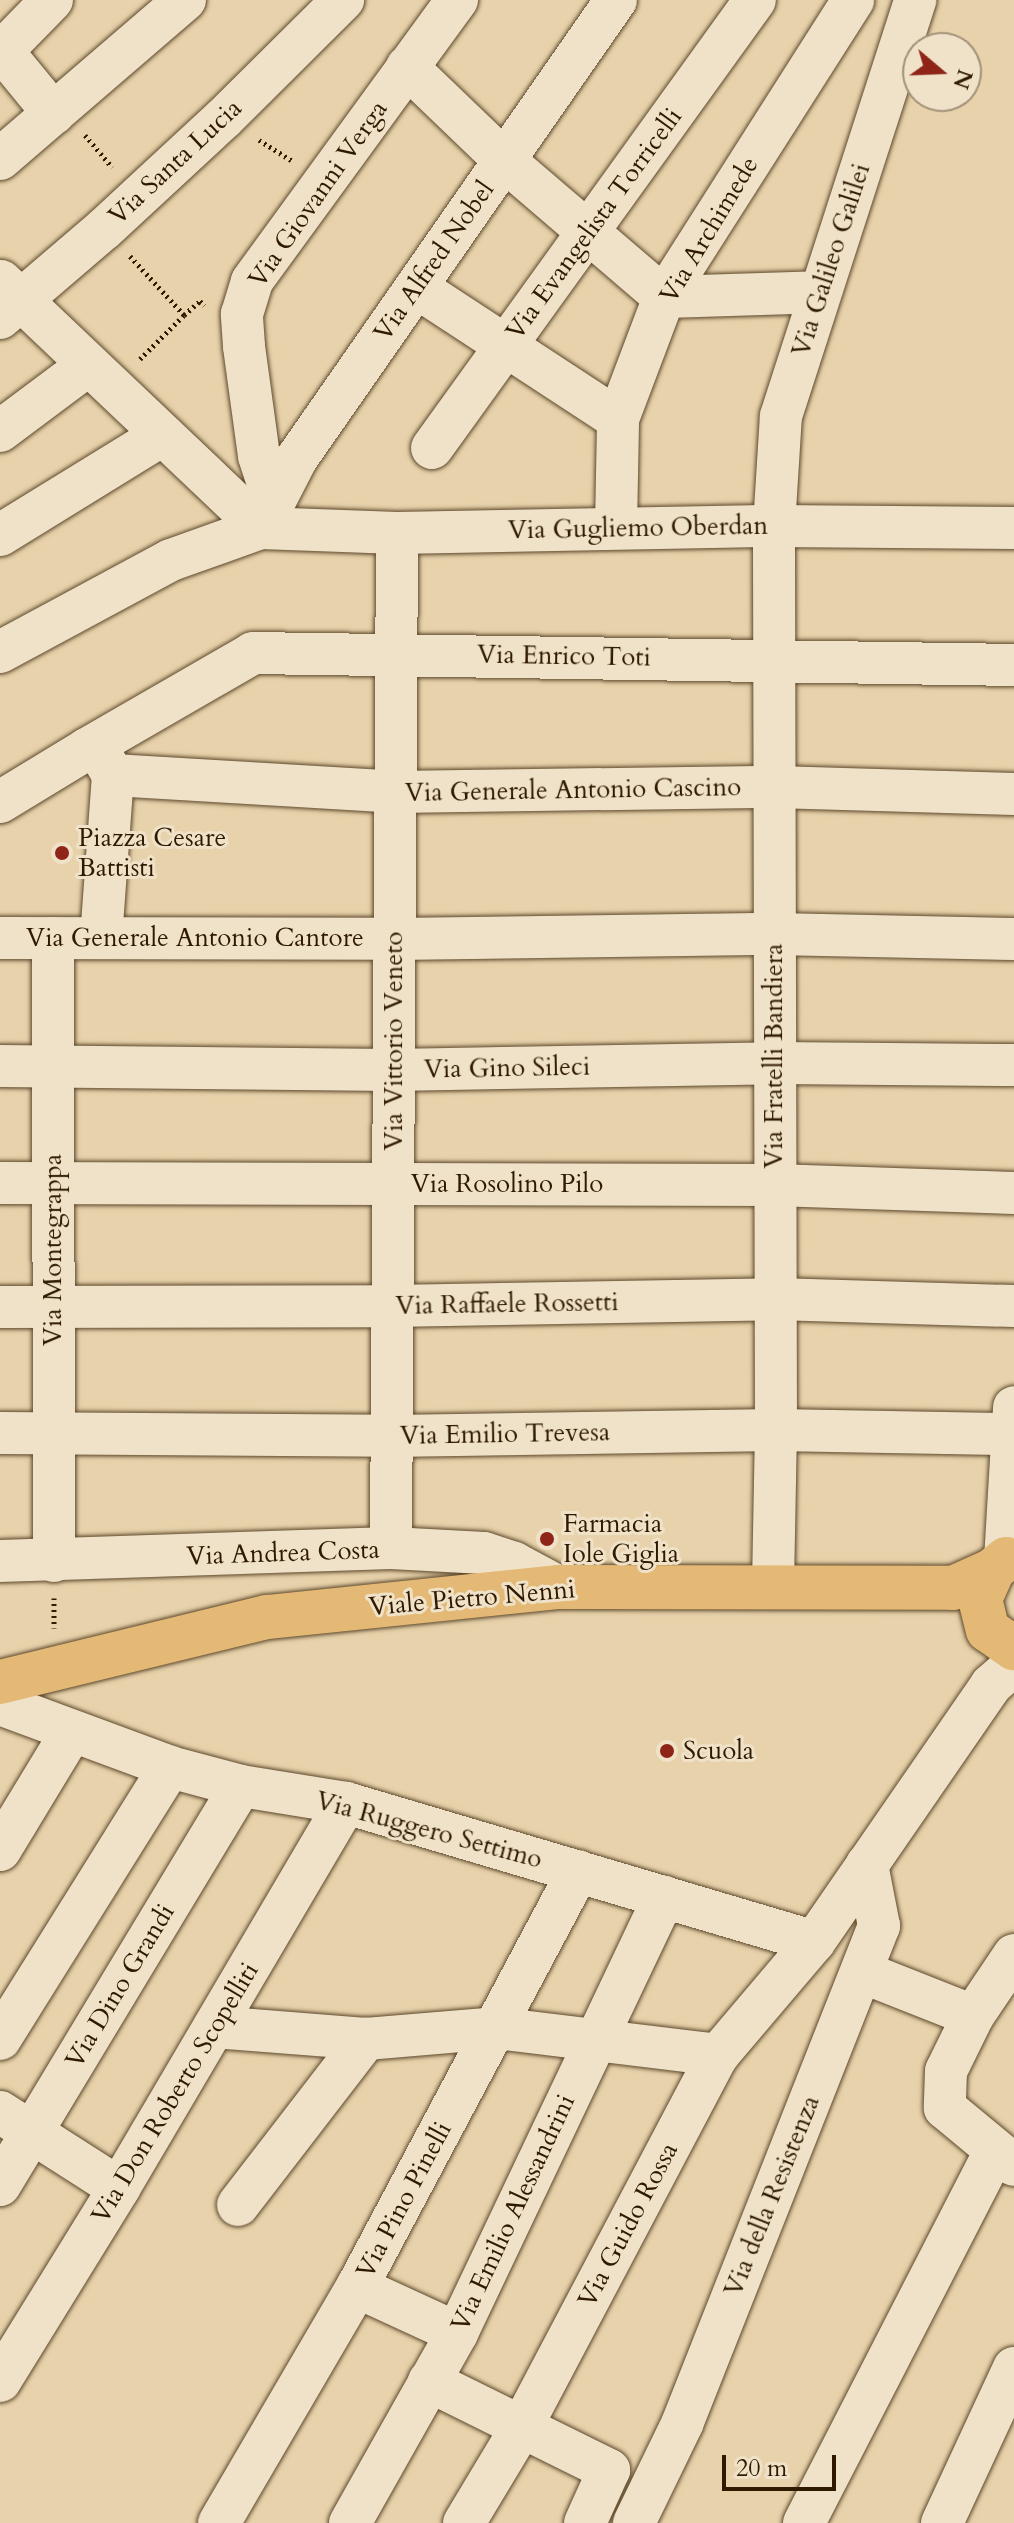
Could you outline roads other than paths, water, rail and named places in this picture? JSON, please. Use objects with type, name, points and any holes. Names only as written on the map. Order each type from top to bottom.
[{"type":"main road","points":[[984,1620],[980,1599],[1004,1562]]},
{"type":"main road","name":"Viale Pietro Nenni","points":[[0,1682],[267,1617],[559,1587],[773,1585],[984,1620]]},
{"type":"street","points":[[52,0],[10,43],[8,58],[57,110]]},
{"type":"street","points":[[0,159],[185,0]]},
{"type":"street","name":"Via Santa Lucia","points":[[6,299],[137,196],[224,118],[343,0]]},
{"type":"street","name":"Via Giovanni Verga","points":[[268,515],[242,314],[252,281],[457,0]]},
{"type":"street","name":"Via Alfred Nobel","points":[[268,515],[297,458],[616,0]]},
{"type":"street","name":"Via Evangelista Torricelli","points":[[432,448],[755,0]]},
{"type":"street","name":"Via Archimede","points":[[616,527],[618,419],[664,297],[853,0]]},
{"type":"street","name":"Via Galileo Galilei","points":[[774,526],[781,416],[915,0]]},
{"type":"street","points":[[407,67],[504,160],[664,297],[820,292]]},
{"type":"street","points":[[416,287],[618,419]]},
{"type":"street","points":[[0,652],[171,560],[268,515],[161,436],[87,366],[6,299]]},
{"type":"street","points":[[0,431],[87,366]]},
{"type":"street","points":[[0,535],[161,436]]},
{"type":"street","name":"Via Gugliemo Oberdan","points":[[268,515],[397,533],[616,527],[1014,528]]},
{"type":"street","name":"Via Fratelli Bandiera","points":[[773,1585],[776,1430],[774,526]]},
{"type":"street","name":"Via Vittorio Veneto","points":[[391,1548],[397,533]]},
{"type":"street","name":"Via Enrico Toti","points":[[111,767],[132,721],[253,653],[1014,665]]},
{"type":"street","points":[[0,802],[111,767],[102,924]]},
{"type":"street","name":"Via Generale Antonio Cascino","points":[[111,767],[395,792],[775,787],[1014,794]]},
{"type":"street","name":"Via Generale Antonio Cantore","points":[[0,938],[53,938],[102,924],[394,939],[775,934],[1014,939]]},
{"type":"street","name":"Via Montegrappa","points":[[53,938],[54,1561]]},
{"type":"street","name":"Via Gino Sileci","points":[[0,1066],[393,1070],[776,1063],[1014,1065]]},
{"type":"street","name":"Via Rosolino Pilo","points":[[0,1183],[774,1185],[1014,1193]]},
{"type":"street","name":"Via Raffaele Rossetti","points":[[0,1307],[391,1306],[776,1299],[1014,1306]]},
{"type":"street","points":[[1004,1562],[1012,1420]]},
{"type":"street","name":"Via Emilio Trevesa","points":[[0,1433],[390,1436],[776,1430],[1012,1420]]},
{"type":"street","name":"Via Andrea Costa","points":[[0,1561],[391,1548],[484,1553],[514,1563],[559,1587]]},
{"type":"street","points":[[984,1620],[1002,1675]]},
{"type":"street","name":"Via Guido Rossa","points":[[464,2523],[521,2428],[718,2055],[814,1942],[1002,1675]]},
{"type":"street","name":"Via Ruggero Settimo","points":[[0,1704],[170,1767],[241,1786],[346,1803],[814,1942]]},
{"type":"street","points":[[0,1850],[72,1731]]},
{"type":"street","points":[[0,2039],[170,1767]]},
{"type":"street","name":"Via Dino Grandi","points":[[0,2185],[16,2122],[241,1786]]},
{"type":"street","name":"Via Don Roberto Scopelliti","points":[[0,2381],[119,2188],[346,1803]]},
{"type":"street","name":"Via della Resistenza","points":[[634,2523],[682,2424],[879,1926],[867,1864]]},
{"type":"street","name":"Via Pino Pinelli","points":[[219,2523],[357,2287],[578,1871]]},
{"type":"street","name":"Via Emilio Alessandrini","points":[[350,2523],[457,2333],[664,1897]]},
{"type":"street","points":[[804,2523],[1004,2158],[945,2108],[946,2071],[991,2007],[1014,1955]]},
{"type":"street","points":[[862,1972],[991,2007]]},
{"type":"street","points":[[214,2027],[366,2039],[496,2028],[718,2055]]},
{"type":"street","points":[[238,2205],[366,2039]]},
{"type":"street","points":[[16,2122],[119,2188]]},
{"type":"street","points":[[357,2287],[457,2333]]},
{"type":"street","points":[[942,2523],[1014,2368]]},
{"type":"street","points":[[429,2381],[609,2470],[585,2523]]},
{"type":"place","name":"Piazza Cesare Battisti","points":[[62,853]]},
{"type":"place","name":"Farmacia Iole Giglia","points":[[547,1539]]},
{"type":"place","name":"Scuola","points":[[667,1751]]}]
